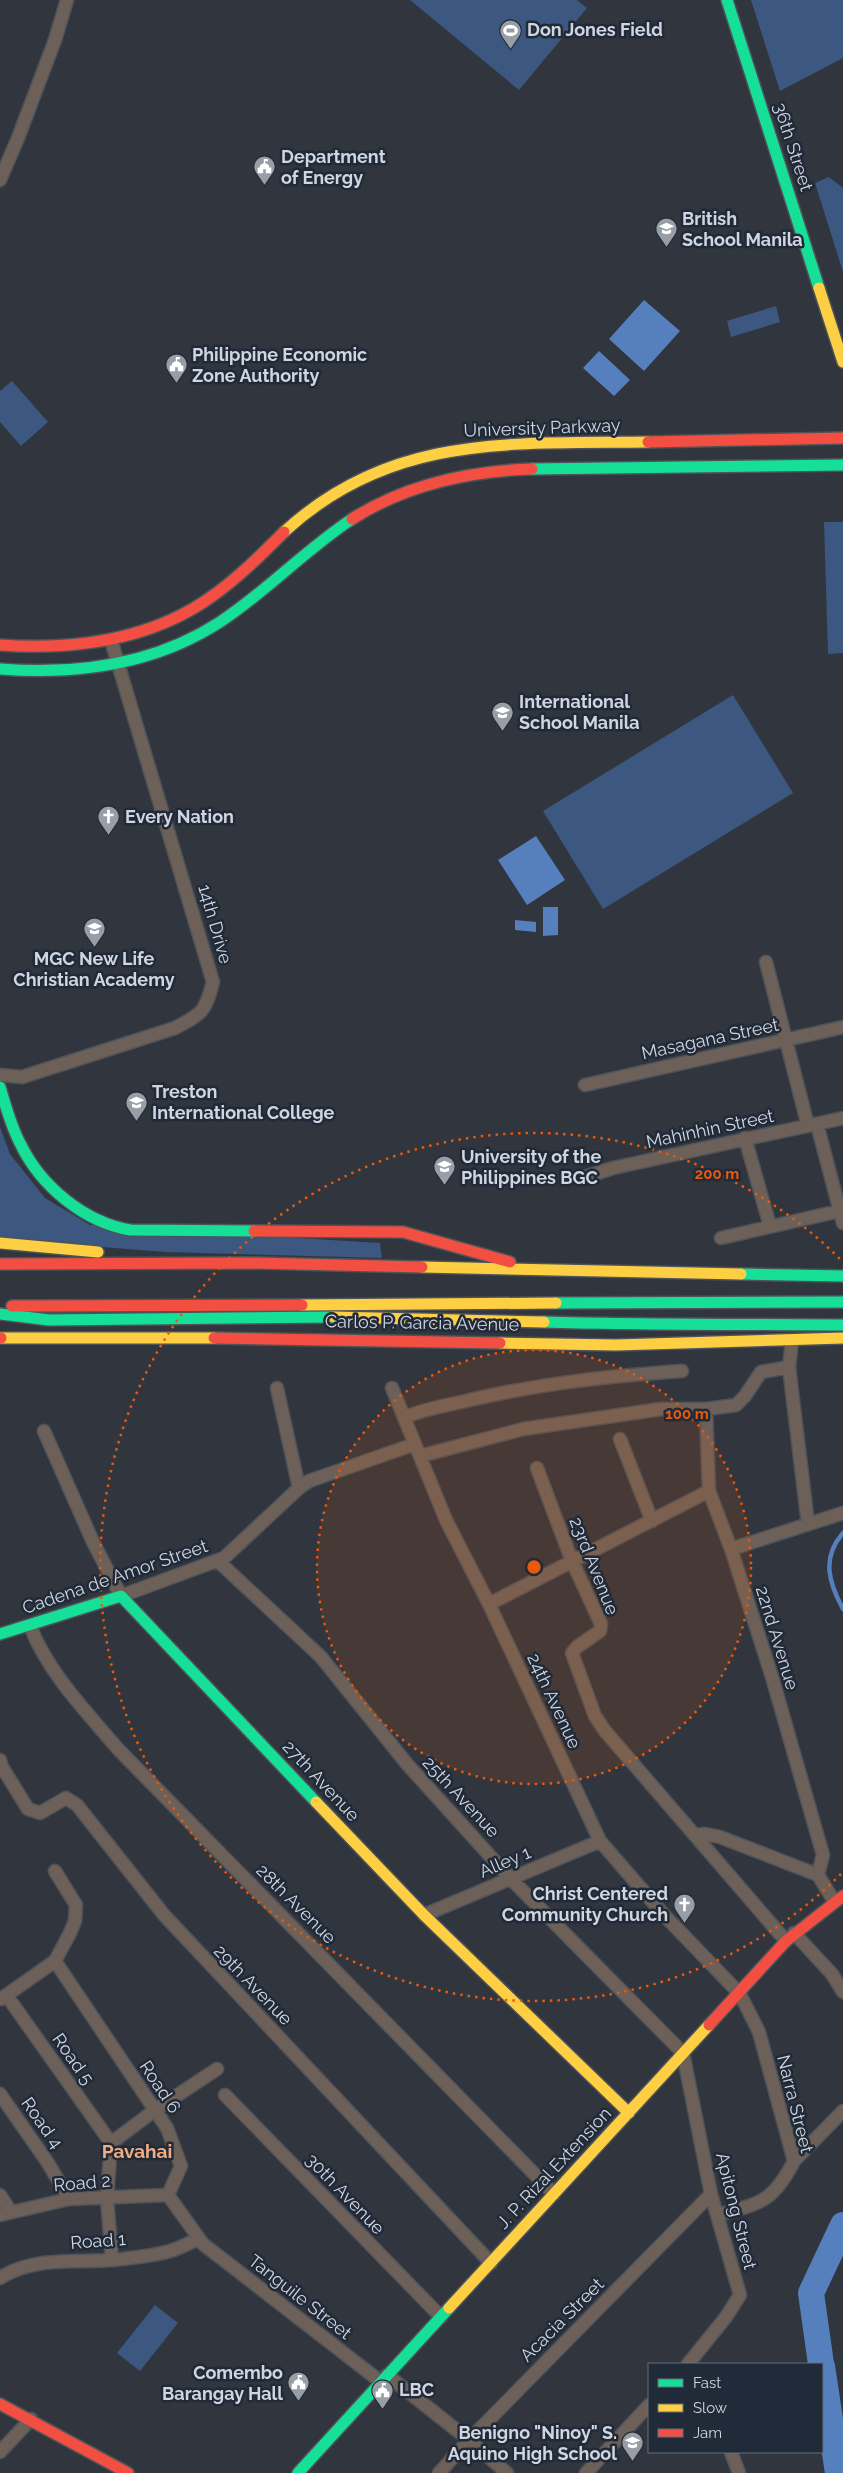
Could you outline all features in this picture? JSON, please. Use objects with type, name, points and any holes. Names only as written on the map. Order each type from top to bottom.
[{"type":"main road","name":"36th Street","points":[[727,0],[843,362]]},
{"type":"main road","name":"University Parkway","points":[[0,645],[53,649],[111,640],[165,622],[198,606],[233,580],[316,506],[347,487],[414,458],[446,450],[487,445],[843,438]]},
{"type":"main road","points":[[0,669],[64,672],[140,658],[179,645],[212,627],[245,604],[329,533],[365,509],[397,494],[429,483],[497,470],[843,465]]},
{"type":"main road","points":[[0,1087],[14,1132],[28,1157],[44,1178],[64,1198],[114,1226],[182,1231],[402,1232],[533,1270]]},
{"type":"main road","points":[[0,1243],[62,1250],[249,1263]]},
{"type":"main road","points":[[0,1264],[249,1263],[843,1276]]},
{"type":"main road","name":"Carlos P. Garcia Avenue","points":[[0,1306],[843,1302]]},
{"type":"main road","points":[[0,1314],[49,1320],[354,1317],[638,1325],[710,1323],[843,1325]]},
{"type":"main road","points":[[824,1324],[843,1316]]},
{"type":"main road","name":"Carlos P. Garcia Avenue","points":[[0,1338],[301,1338],[616,1345],[843,1338]]},
{"type":"main road","name":"Cadena de Amor Street","points":[[0,1634],[121,1596]]},
{"type":"main road","name":"27th Avenue","points":[[121,1596],[424,1915],[629,2113]]},
{"type":"main road","name":"J. P. Rizal Extension","points":[[298,2473],[790,1937],[838,1899]]},
{"type":"main road","points":[[0,2404],[31,2419],[120,2471]]},
{"type":"street","points":[[0,180],[55,40],[67,0]]},
{"type":"street","name":"14th Drive","points":[[0,1075],[20,1077],[175,1028],[193,1018],[206,1006],[213,982],[111,640]]},
{"type":"street","points":[[721,1238],[770,1226],[842,1214],[785,1041],[766,962]]},
{"type":"street","name":"Masagana Street","points":[[585,1085],[639,1071],[843,1027]]},
{"type":"street","name":"Mahinhin Street","points":[[585,1177],[613,1168],[843,1118]]},
{"type":"street","points":[[745,1138],[770,1226]]},
{"type":"street","points":[[792,1341],[788,1367],[808,1524]]},
{"type":"street","name":"Cadena de Amor Street","points":[[121,1596],[218,1561],[230,1553],[298,1488],[315,1478],[418,1450],[523,1429],[661,1409],[706,1410],[736,1405],[745,1396],[761,1372],[788,1367]]},
{"type":"street","points":[[405,1417],[436,1407],[534,1386],[582,1378],[682,1371]]},
{"type":"street","points":[[278,1388],[298,1488]]},
{"type":"street","name":"24th Avenue","points":[[392,1388],[446,1520],[489,1604],[600,1841],[664,1915],[739,1993]]},
{"type":"street","name":"22nd Avenue","points":[[706,1410],[709,1491],[731,1549],[772,1677],[823,1855],[818,1875]]},
{"type":"street","name":"27th Avenue","points":[[44,1431],[93,1542],[121,1596]]},
{"type":"street","points":[[620,1439],[652,1521]]},
{"type":"street","name":"23rd Avenue","points":[[536,1468],[572,1561],[601,1624],[600,1631],[574,1650],[572,1654],[595,1716],[635,1767],[696,1835],[790,1937],[832,1974],[843,1992]]},
{"type":"street","points":[[489,1604],[709,1491]]},
{"type":"street","points":[[731,1549],[843,1513]]},
{"type":"street","name":"25th Avenue","points":[[218,1561],[332,1669],[407,1764],[510,1878],[683,2053]]},
{"type":"street","name":"28th Avenue","points":[[30,1626],[40,1651],[58,1679],[118,1749],[554,2194]]},
{"type":"street","name":"29th Avenue","points":[[0,1760],[2,1767],[28,1809],[40,1813],[66,1798],[77,1805],[164,1915],[491,2263]]},
{"type":"street","points":[[696,1835],[705,1834],[720,1837],[818,1875],[838,1899]]},
{"type":"street","name":"Alley 1","points":[[424,1915],[600,1841]]},
{"type":"street","points":[[3,1998],[55,1961],[74,1921],[76,1905],[55,1870]]},
{"type":"street","name":"Road 6","points":[[55,1961],[167,2128],[181,2166],[168,2194]]},
{"type":"street","name":"Narra Street","points":[[718,2215],[750,2206],[774,2194],[794,2161],[759,2032],[739,1993]]},
{"type":"street","name":"Road 5","points":[[3,1998],[111,2143]]},
{"type":"street","name":"Apitong Street","points":[[683,2053],[712,2194],[740,2295],[694,2362]]},
{"type":"street","points":[[112,2260],[107,2198],[111,2143],[155,2110],[217,2069]]},
{"type":"street","name":"Road 4","points":[[0,2094],[48,2163],[69,2199]]},
{"type":"street","name":"30th Avenue","points":[[225,2095],[441,2318]]},
{"type":"street","points":[[794,2161],[843,2112]]},
{"type":"street","points":[[168,2194],[198,2239]]},
{"type":"street","name":"Road 2","points":[[5,2213],[69,2199],[168,2194]]},
{"type":"street","name":"Acacia Street","points":[[439,2473],[469,2440],[712,2194]]},
{"type":"street","points":[[0,2195],[5,2213]]},
{"type":"street","name":"Tanguile Street","points":[[198,2239],[384,2379],[469,2440],[507,2473]]},
{"type":"street","name":"Road 1","points":[[0,2278],[14,2270],[39,2264],[64,2261],[112,2260],[170,2251],[198,2239]]},
{"type":"street","points":[[586,2473],[648,2406]]},
{"type":"street","points":[[0,2452],[31,2419]]},
{"type":"street","points":[[731,2453],[738,2473]]},
{"type":"shaded area","name":"Don Jones Field","points":[[410,0],[577,0],[587,8],[519,90]]},
{"type":"shaded area","points":[[751,0],[843,0],[843,58],[780,91]]},
{"type":"shaded area","points":[[829,177],[843,188],[843,272],[815,183]]},
{"type":"shaded area","points":[[644,300],[680,331],[644,371],[609,339]]},
{"type":"shaded area","points":[[776,306],[780,322],[731,337],[727,321]]},
{"type":"shaded area","points":[[599,351],[630,380],[614,396],[583,368]]},
{"type":"shaded area","points":[[12,381],[48,422],[21,446],[0,422],[0,391]]},
{"type":"shaded area","points":[[824,522],[843,522],[843,653],[828,654]]},
{"type":"shaded area","points":[[733,695],[793,793],[603,909],[543,811]]},
{"type":"shaded area","points":[[536,836],[565,880],[527,905],[498,860]]},
{"type":"shaded area","points":[[543,907],[558,907],[558,935],[543,936]]},
{"type":"shaded area","points":[[515,920],[536,922],[536,932],[515,930]]},
{"type":"shaded area","points":[[0,1127],[10,1154],[45,1198],[90,1225],[380,1243],[382,1258],[165,1252],[0,1239]]},
{"type":"shaded area","points":[[155,2305],[178,2323],[140,2371],[117,2353]]},
{"type":"waterway","points":[[843,1533],[836,1542],[832,1552],[829,1571],[834,1590],[843,1609]]},
{"type":"waterway","points":[[821,2363],[811,2293],[843,2225]]},
{"type":"waterway","points":[[823,2373],[838,2473]]},
{"type":"traffic: fast","points":[[727,0],[819,288]]},
{"type":"traffic: fast","points":[[532,469],[843,465]]},
{"type":"traffic: fast","points":[[0,669],[58,670],[114,664],[142,657],[195,637],[237,610],[352,519]]},
{"type":"traffic: fast","points":[[0,1087],[14,1131],[40,1174],[66,1200],[96,1219],[130,1230],[254,1231]]},
{"type":"traffic: fast","points":[[741,1274],[843,1276]]},
{"type":"traffic: fast","points":[[556,1303],[843,1302]]},
{"type":"traffic: fast","points":[[0,1314],[49,1320],[334,1317]]},
{"type":"traffic: fast","points":[[544,1322],[843,1325]]},
{"type":"traffic: fast","points":[[0,1634],[121,1596],[316,1802]]},
{"type":"traffic: fast","points":[[298,2473],[449,2308]]},
{"type":"traffic: slow","points":[[819,288],[843,362]]},
{"type":"traffic: slow","points":[[284,532],[325,500],[367,476],[411,461],[456,451],[502,445],[648,442]]},
{"type":"traffic: slow","points":[[0,1243],[98,1252]]},
{"type":"traffic: slow","points":[[422,1267],[741,1274]]},
{"type":"traffic: slow","points":[[302,1305],[556,1303]]},
{"type":"traffic: slow","points":[[334,1317],[544,1322]]},
{"type":"traffic: slow","points":[[0,1338],[214,1338]]},
{"type":"traffic: slow","points":[[500,1343],[616,1345],[843,1338]]},
{"type":"traffic: slow","points":[[316,1802],[424,1915],[629,2113]]},
{"type":"traffic: slow","points":[[449,2308],[709,2025]]},
{"type":"traffic: jam","points":[[648,442],[843,438]]},
{"type":"traffic: jam","points":[[352,519],[373,507],[416,488],[461,476],[532,469]]},
{"type":"traffic: jam","points":[[0,645],[55,646],[82,644],[136,633],[162,624],[187,612],[221,590],[284,532]]},
{"type":"traffic: jam","points":[[254,1231],[403,1232],[510,1262]]},
{"type":"traffic: jam","points":[[0,1264],[249,1263],[422,1267]]},
{"type":"traffic: jam","points":[[12,1306],[302,1305]]},
{"type":"traffic: jam","points":[[214,1338],[500,1343]]},
{"type":"traffic: jam","points":[[709,2025],[786,1941],[843,1896]]},
{"type":"traffic: jam","points":[[0,2404],[128,2473]]},
{"type":"place","name":"Don Jones Field","points":[[511,49]]},
{"type":"place","name":"Department of Energy","points":[[265,186]]},
{"type":"place","name":"British School Manila","points":[[666,248]]},
{"type":"place","name":"Philippine Economic Zone Authority","points":[[176,384]]},
{"type":"place","name":"International School Manila","points":[[503,731]]},
{"type":"place","name":"Every Nation","points":[[109,836]]},
{"type":"place","name":"MGC New Life Christian Academy","points":[[94,948]]},
{"type":"place","name":"Treston International College","points":[[136,1121]]},
{"type":"place","name":"University of the Philippines BGC","points":[[445,1186]]},
{"type":"place","name":"Christ Centered Community Church","points":[[684,1923]]},
{"type":"place","name":"Comembo Barangay Hall","points":[[299,2402]]},
{"type":"place","name":"LBC","points":[[383,2409]]},
{"type":"place","name":"Benigno \"Ninoy\" S. Aquino High School","points":[[633,2462]]},
{"type":"district","name":"Pavahai","points":[[137,2151]]}]
